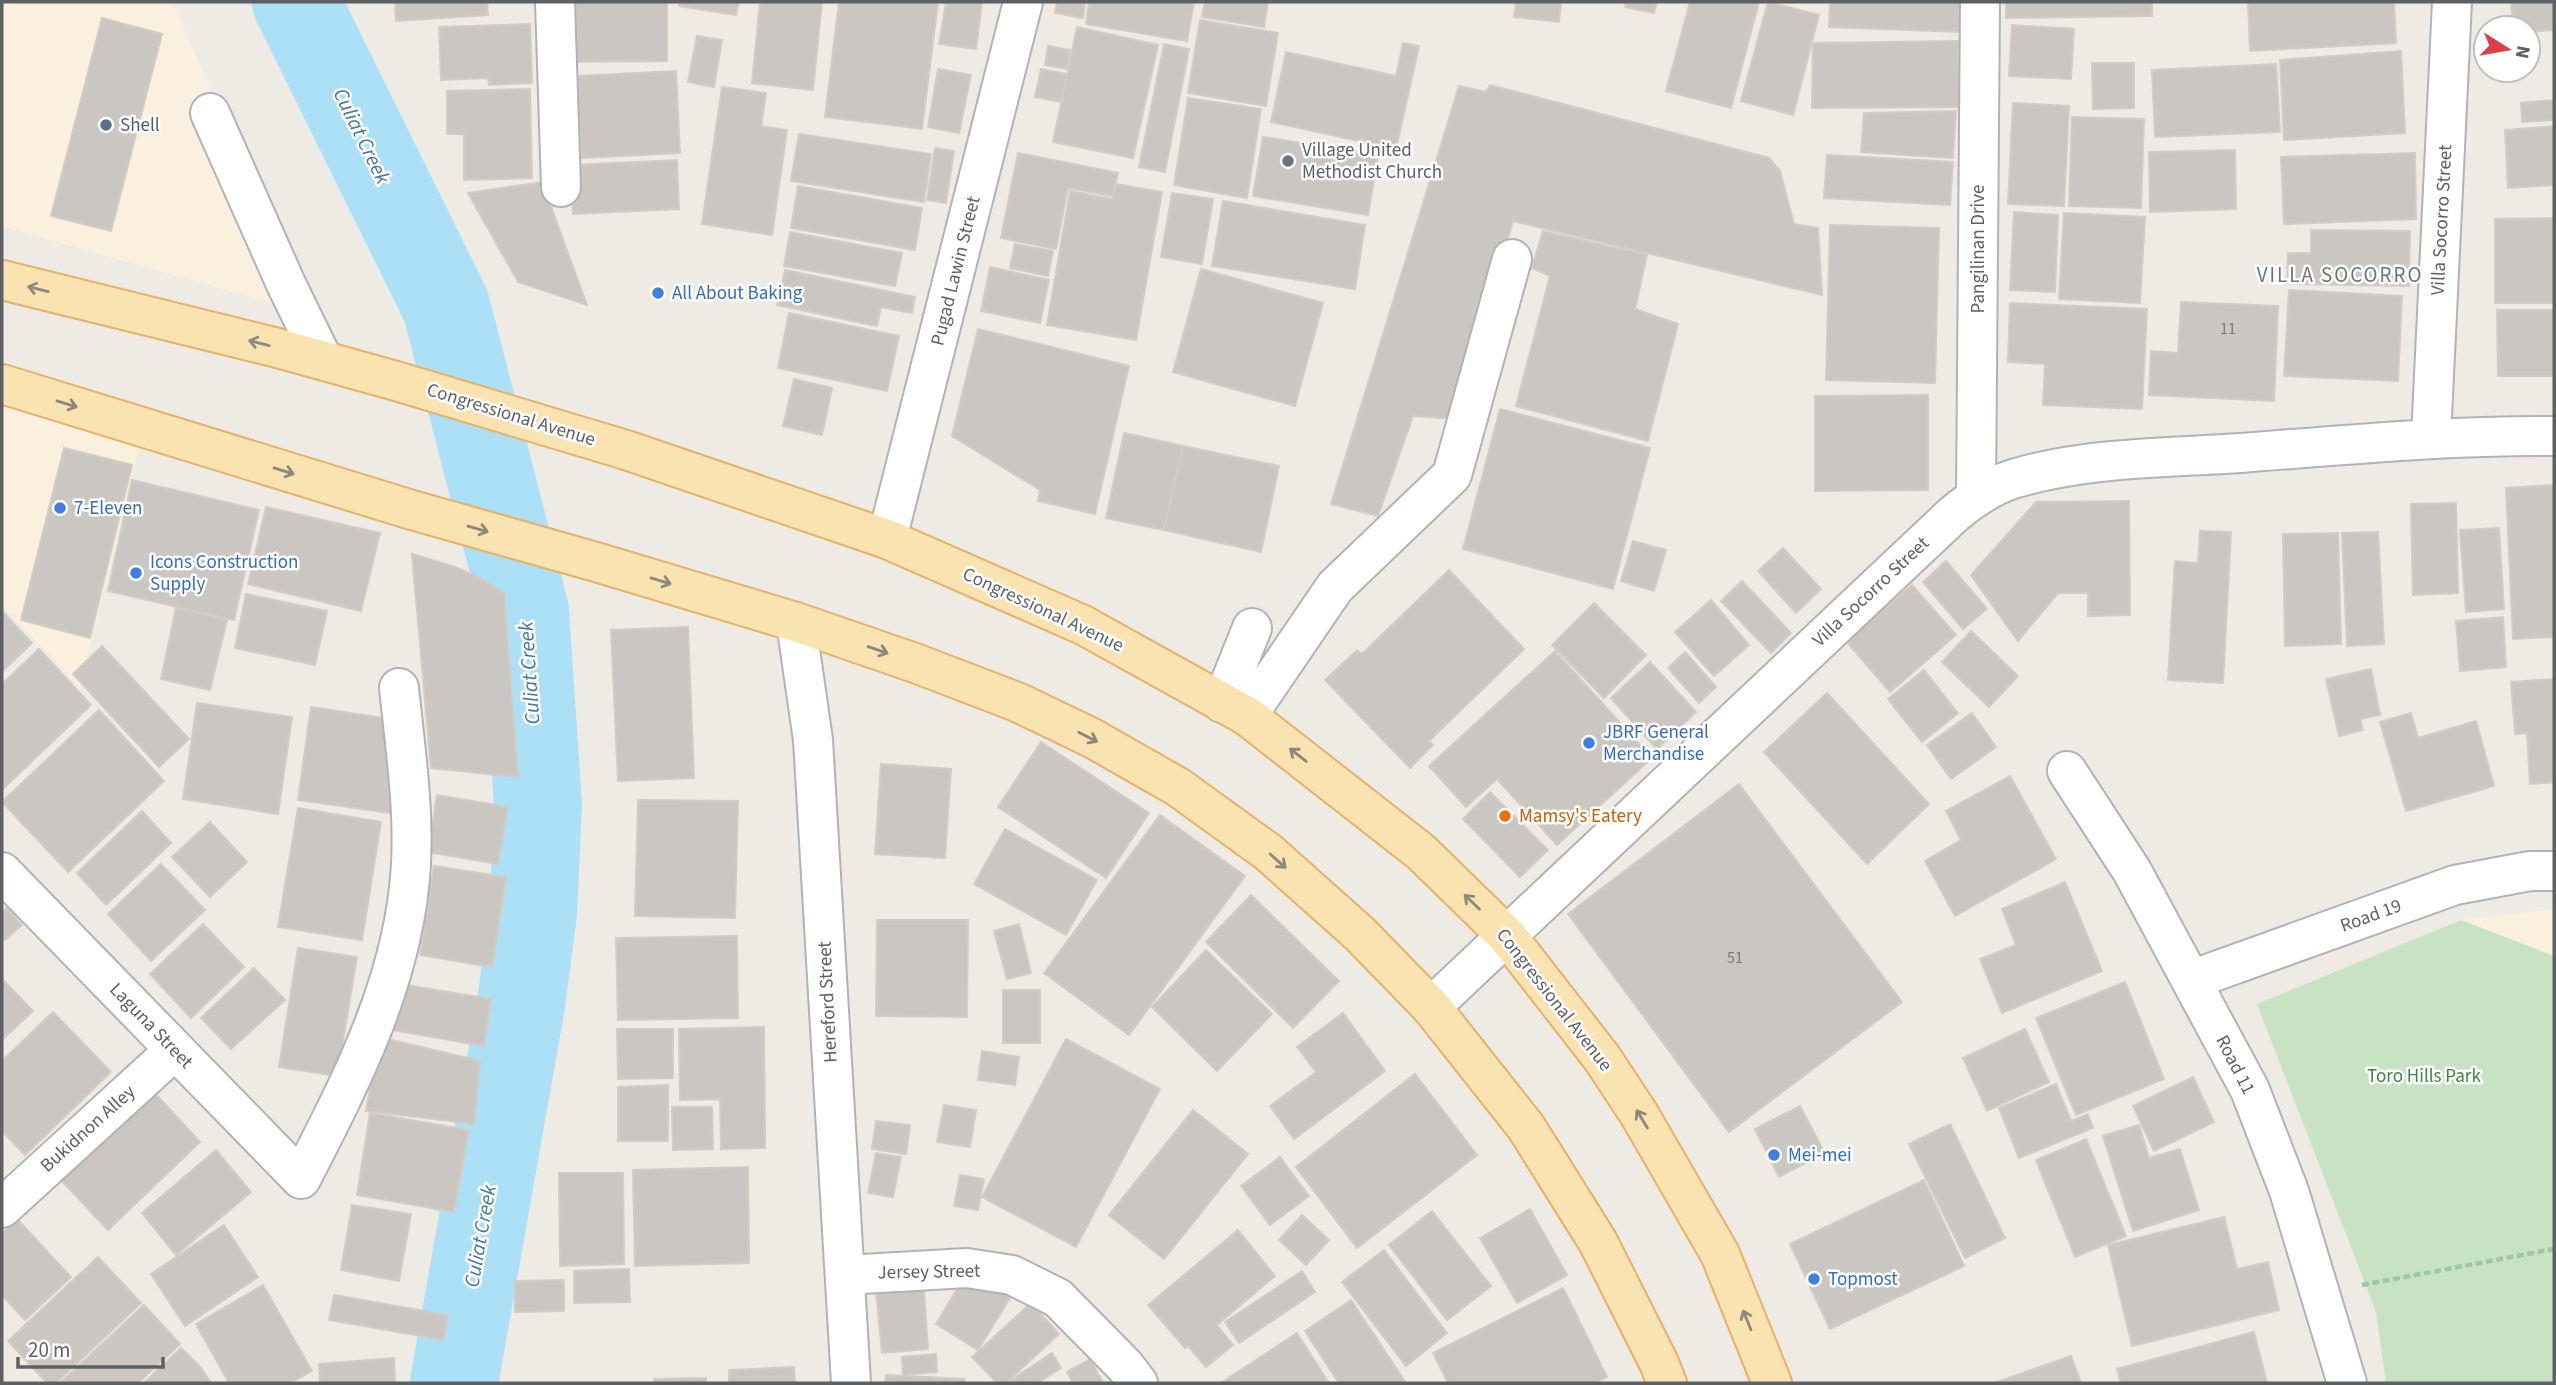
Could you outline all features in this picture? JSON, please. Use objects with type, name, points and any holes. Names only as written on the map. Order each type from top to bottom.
[{"type":"main road","name":"Congressional Avenue","points":[[2,279],[396,381],[626,450],[887,539],[1083,625],[1235,709],[1421,852],[1507,936],[1602,1058],[1639,1114],[1720,1254],[1772,1383]]},
{"type":"main road","points":[[2,384],[412,510],[796,622],[1017,702],[1091,738],[1178,787],[1268,852],[1360,934],[1431,1007],[1526,1127],[1598,1241],[1667,1383]]},
{"type":"street","points":[[555,2],[561,187]]},
{"type":"street","name":"Pugad Lawin Street","points":[[887,539],[1023,2]]},
{"type":"street","name":"Pangilinan Drive","points":[[1976,496],[1980,2]]},
{"type":"street","name":"Villa Socorro Street","points":[[2431,438],[2452,2]]},
{"type":"street","points":[[210,113],[323,360]]},
{"type":"street","points":[[1235,709],[1335,587],[1452,475],[1512,259]]},
{"type":"street","name":"Villa Socorro Street","points":[[1431,1007],[1976,496],[2012,480],[2063,467],[2431,438],[2554,436]]},
{"type":"street","name":"Hereford Street","points":[[796,622],[813,740],[851,1383]]},
{"type":"street","points":[[1235,709],[1252,628]]},
{"type":"street","name":"Laguna Street","points":[[2,872],[301,1180],[345,1093],[383,1004],[406,908],[411,864],[411,821],[399,688]]},
{"type":"street","name":"Road 11","points":[[2067,771],[2132,871],[2250,1090],[2289,1191],[2347,1383]]},
{"type":"street","name":"Road 19","points":[[2191,980],[2455,885],[2530,871],[2554,871]]},
{"type":"street","name":"Bukidnon Alley","points":[[2,1208],[175,1050]]},
{"type":"street","name":"Jersey Street","points":[[845,1275],[967,1268],[1012,1275],[1058,1298],[1125,1366],[1138,1383]]},
{"type":"path","points":[[2321,1292],[2554,1249]]},
{"type":"shaded area","points":[[2,2],[172,2],[311,314],[2,226]]},
{"type":"shaded area","points":[[2,402],[141,440],[80,687],[2,606]]},
{"type":"shaded area","points":[[2554,909],[2554,956],[2461,920]]},
{"type":"green space","name":"Toro Hills Park","points":[[2461,920],[2554,956],[2554,1383],[2386,1383],[2376,1312],[2257,1004]]},
{"type":"building","points":[[395,2],[487,2],[488,15],[396,21]]},
{"type":"building","points":[[562,2],[667,2],[667,61],[562,62]]},
{"type":"building","points":[[680,2],[739,2],[736,15],[679,6]]},
{"type":"building","points":[[760,2],[822,2],[813,90],[752,83]]},
{"type":"building","points":[[839,2],[938,2],[922,129],[825,117]]},
{"type":"building","points":[[946,2],[982,2],[976,49],[939,44]]},
{"type":"building","points":[[1057,2],[1085,2],[1083,18],[1055,13]]},
{"type":"building","points":[[1089,2],[1194,2],[1187,41],[1086,24]]},
{"type":"building","points":[[1205,2],[1268,2],[1264,27],[1202,17]]},
{"type":"building","points":[[1516,2],[1561,2],[1559,22],[1514,17]]},
{"type":"building","points":[[1626,2],[1657,2],[1654,13],[1625,7]]},
{"type":"building","points":[[1690,2],[1759,2],[1731,108],[1666,91]]},
{"type":"building","points":[[1768,2],[1819,15],[1793,115],[1741,101]]},
{"type":"building","points":[[1830,2],[1961,2],[1960,32],[1829,27]]},
{"type":"building","points":[[2006,2],[2152,2],[2152,16],[2006,18]]},
{"type":"building","points":[[2248,2],[2394,2],[2396,43],[2250,51]]},
{"type":"building","points":[[2511,2],[2554,2],[2554,30],[2542,31],[2542,14],[2512,14]]},
{"type":"building","name":"Shell","points":[[102,18],[162,34],[111,231],[51,216]]},
{"type":"building","points":[[1200,20],[1278,33],[1266,106],[1188,93]]},
{"type":"building","points":[[530,24],[532,83],[489,85],[488,78],[441,80],[439,27]]},
{"type":"building","points":[[2012,25],[2074,29],[2071,79],[2009,76]]},
{"type":"building","points":[[1077,27],[1158,45],[1133,158],[1053,142]]},
{"type":"building","points":[[697,36],[722,40],[714,87],[688,82]]},
{"type":"building","points":[[1958,41],[1959,107],[1812,108],[1813,43]]},
{"type":"building","points":[[1403,43],[1419,46],[1396,149],[1271,122],[1286,52],[1396,76]]},
{"type":"building","points":[[1164,44],[1189,49],[1165,172],[1139,167]]},
{"type":"building","points":[[1048,46],[1070,50],[1067,69],[1045,65]]},
{"type":"building","points":[[2401,51],[2405,133],[2284,140],[2280,60]]},
{"type":"building","points":[[2092,63],[2134,63],[2134,108],[2093,109]]},
{"type":"building","points":[[2276,64],[2280,132],[2155,137],[2152,70]]},
{"type":"building","points":[[938,69],[971,75],[959,133],[928,127]]},
{"type":"building","points":[[1041,69],[1067,74],[1061,102],[1035,97]]},
{"type":"building","points":[[676,71],[680,153],[582,158],[577,76]]},
{"type":"building","points":[[1490,85],[1769,158],[1780,171],[1794,224],[1818,228],[1822,295],[1513,221],[1457,419],[1413,416],[1378,516],[1331,504],[1459,86],[1486,92]]},
{"type":"building","points":[[722,87],[766,93],[761,126],[787,130],[772,235],[702,224]]},
{"type":"building","points":[[530,89],[532,178],[464,180],[464,134],[447,134],[447,91]]},
{"type":"building","points":[[1188,98],[1261,109],[1247,198],[1174,185]]},
{"type":"building","points":[[2554,100],[2554,120],[2522,122],[2521,103]]},
{"type":"building","points":[[2013,103],[2069,106],[2064,206],[2008,204]]},
{"type":"building","points":[[1956,111],[1953,158],[1861,152],[1864,113]]},
{"type":"building","points":[[2072,117],[2144,119],[2141,208],[2069,206]]},
{"type":"building","points":[[2554,126],[2554,185],[2508,188],[2505,130]]},
{"type":"building","points":[[799,134],[931,154],[924,202],[791,181]]},
{"type":"building","points":[[1263,137],[1378,155],[1368,215],[1253,196]]},
{"type":"building","points":[[935,148],[954,151],[946,203],[927,200]]},
{"type":"building","points":[[2235,150],[2236,209],[2150,212],[2149,152]]},
{"type":"building","points":[[1018,153],[1118,173],[1113,196],[1068,188],[1056,249],[1001,238]]},
{"type":"building","points":[[2415,153],[2416,219],[2284,224],[2281,157]]},
{"type":"building","points":[[1827,155],[1953,162],[1950,205],[1824,198]]},
{"type":"building","points":[[677,160],[679,209],[573,214],[571,165]]},
{"type":"building","points":[[542,182],[587,305],[518,282],[468,193]]},
{"type":"building","points":[[1116,184],[1162,192],[1136,340],[1047,325],[1070,191],[1113,199]]},
{"type":"building","points":[[798,186],[922,208],[915,250],[791,228]]},
{"type":"building","points":[[1172,193],[1213,199],[1202,264],[1161,257]]},
{"type":"building","points":[[1223,201],[1365,225],[1355,289],[1212,266]]},
{"type":"building","points":[[2014,212],[2058,215],[2055,292],[2010,290]]},
{"type":"building","points":[[2064,213],[2145,217],[2140,303],[2059,299]]},
{"type":"building","points":[[2554,218],[2554,303],[2495,303],[2495,219]]},
{"type":"building","points":[[1830,225],[1939,228],[1935,383],[1826,380]]},
{"type":"building","points":[[2311,230],[2410,231],[2409,286],[2287,284],[2288,253],[2311,253]]},
{"type":"building","points":[[1543,231],[1647,255],[1635,309],[1678,324],[1648,441],[1516,406],[1550,276],[1532,268]]},
{"type":"building","points":[[790,232],[902,253],[895,286],[784,266]]},
{"type":"building","points":[[1015,244],[1053,251],[1048,276],[1010,268]]},
{"type":"building","points":[[990,267],[1049,280],[1040,323],[981,311]]},
{"type":"building","points":[[1201,269],[1323,303],[1295,406],[1173,372]]},
{"type":"building","points":[[785,270],[915,297],[912,313],[881,307],[877,326],[777,305]]},
{"type":"building","points":[[2289,290],[2402,296],[2398,381],[2284,376]]},
{"type":"building","points":[[2181,302],[2278,306],[2274,401],[2149,395],[2151,351],[2178,353]]},
{"type":"building","points":[[2010,303],[2147,309],[2142,409],[2043,405],[2045,364],[2008,362]]},
{"type":"building","points":[[2497,310],[2554,310],[2554,376],[2498,376]]},
{"type":"building","points":[[789,313],[899,336],[887,391],[778,368]]},
{"type":"building","points":[[978,329],[1129,366],[1095,514],[1038,501],[1040,490],[952,436]]},
{"type":"building","points":[[794,379],[832,388],[822,435],[783,426]]},
{"type":"building","points":[[1928,395],[1928,490],[1815,491],[1815,396]]},
{"type":"building","points":[[1500,409],[1650,448],[1613,589],[1463,549]]},
{"type":"building","points":[[1124,433],[1183,446],[1164,530],[1106,518]]},
{"type":"building","points":[[1183,446],[1279,466],[1261,552],[1164,530]]},
{"type":"building","points":[[64,448],[132,465],[90,638],[21,620]]},
{"type":"building","points":[[132,480],[259,510],[234,620],[108,591]]},
{"type":"building","points":[[2554,485],[2554,637],[2513,639],[2506,488]]},
{"type":"building","points":[[2129,501],[2130,615],[2088,616],[2088,593],[2058,593],[2018,641],[1971,575],[2036,502]]},
{"type":"building","points":[[2456,503],[2458,593],[2413,595],[2411,504]]},
{"type":"building","points":[[266,507],[380,533],[361,611],[248,584]]},
{"type":"building","points":[[2499,528],[2504,609],[2466,612],[2460,530]]},
{"type":"building","points":[[2200,531],[2231,532],[2223,683],[2168,680],[2175,561],[2198,563]]},
{"type":"building","points":[[2378,532],[2384,644],[2347,646],[2342,533]]},
{"type":"building","points":[[2338,533],[2341,644],[2285,646],[2283,534]]},
{"type":"building","points":[[1633,541],[1666,550],[1654,591],[1621,581]]},
{"type":"building","points":[[1783,548],[1821,589],[1796,613],[1758,571]]},
{"type":"building","points":[[412,554],[455,567],[484,580],[504,593],[518,777],[431,768]]},
{"type":"building","points":[[1946,561],[1987,609],[1963,629],[1923,582]]},
{"type":"building","points":[[1449,570],[1524,649],[1429,741],[1433,745],[1410,768],[1325,680],[1357,650],[1362,654]]},
{"type":"building","points":[[1742,581],[1791,633],[1771,653],[1721,601]]},
{"type":"building","points":[[1912,585],[1956,635],[1890,692],[1847,642]]},
{"type":"building","points":[[246,594],[327,611],[315,665],[235,648]]},
{"type":"building","points":[[1711,600],[1749,645],[1714,676],[1675,632]]},
{"type":"building","points":[[1594,603],[1646,655],[1604,698],[1552,645]]},
{"type":"building","points":[[176,608],[227,620],[210,690],[161,679]]},
{"type":"building","points":[[2,611],[32,643],[2,672]]},
{"type":"building","points":[[2503,617],[2506,667],[2460,671],[2456,621]]},
{"type":"building","points":[[688,627],[694,778],[618,781],[611,630]]},
{"type":"building","points":[[1971,631],[2018,676],[1989,707],[1942,662]]},
{"type":"building","points":[[102,646],[189,739],[159,767],[73,674]]},
{"type":"building","points":[[39,649],[91,705],[2,790],[2,684]]},
{"type":"building","points":[[1555,651],[1652,758],[1557,845],[1497,779],[1466,807],[1429,766]]},
{"type":"building","points":[[1685,652],[1716,687],[1699,703],[1668,668]]},
{"type":"building","points":[[1650,662],[1696,712],[1657,749],[1611,698]]},
{"type":"building","points":[[2371,669],[2380,715],[2360,719],[2363,730],[2339,736],[2326,679]]},
{"type":"building","points":[[1924,670],[1958,713],[1922,742],[1888,699]]},
{"type":"building","points":[[2554,679],[2554,782],[2530,784],[2527,733],[2515,734],[2511,682]]},
{"type":"building","points":[[1827,693],[1929,804],[1867,864],[1764,752]]},
{"type":"building","points":[[197,703],[292,717],[278,814],[183,799]]},
{"type":"building","points":[[311,707],[384,718],[390,813],[298,800]]},
{"type":"building","points":[[99,710],[164,781],[68,872],[2,802]]},
{"type":"building","points":[[1972,713],[1996,747],[1951,779],[1927,745]]},
{"type":"building","points":[[2411,713],[2418,738],[2476,721],[2494,786],[2406,811],[2380,722]]},
{"type":"building","points":[[1041,742],[1149,813],[1106,878],[998,807]]},
{"type":"building","points":[[881,764],[951,769],[945,858],[875,854]]},
{"type":"building","points":[[2010,776],[2056,859],[1955,916],[1925,861],[1961,840],[1946,811]]},
{"type":"building","points":[[1739,784],[1902,1002],[1729,1132],[1568,914]]},
{"type":"building","points":[[1490,792],[1548,850],[1520,877],[1463,819]]},
{"type":"building","points":[[437,795],[508,807],[498,864],[428,852]]},
{"type":"building","points":[[638,800],[738,801],[735,918],[635,916]]},
{"type":"building","points":[[298,808],[381,822],[362,940],[278,927]]},
{"type":"building","points":[[142,811],[171,843],[106,905],[77,873]]},
{"type":"building","points":[[1160,815],[1245,876],[1129,1035],[1044,973]]},
{"type":"building","points":[[210,822],[247,862],[210,897],[172,857]]},
{"type":"building","points":[[1005,829],[1097,880],[1066,935],[974,884]]},
{"type":"building","points":[[161,864],[205,910],[151,961],[108,914]]},
{"type":"building","points":[[434,866],[506,877],[492,967],[420,955]]},
{"type":"building","points":[[2065,882],[2102,971],[2002,1013],[1980,959],[2016,945],[2002,909]]},
{"type":"building","points":[[1251,895],[1339,981],[1293,1028],[1206,942]]},
{"type":"building","points":[[7,908],[22,925],[5,940],[2,936],[2,913]]},
{"type":"building","points":[[877,920],[968,920],[967,1017],[876,1016]]},
{"type":"building","points":[[203,924],[244,967],[191,1018],[150,974]]},
{"type":"building","points":[[1019,924],[1031,973],[1007,979],[994,931]]},
{"type":"building","points":[[737,936],[738,1018],[618,1020],[616,938]]},
{"type":"building","points":[[298,948],[357,957],[337,1076],[279,1067]]},
{"type":"building","points":[[1206,950],[1272,1014],[1217,1071],[1152,1007]]},
{"type":"building","points":[[254,968],[285,1000],[231,1049],[201,1018]]},
{"type":"building","points":[[2,979],[33,1011],[2,1040]]},
{"type":"building","points":[[2125,982],[2164,1079],[2076,1115],[2036,1018]]},
{"type":"building","points":[[400,984],[491,999],[484,1046],[392,1030]]},
{"type":"building","points":[[1003,990],[1040,990],[1040,1043],[1003,1043]]},
{"type":"building","points":[[53,1012],[111,1072],[25,1155],[2,1131],[2,1061]]},
{"type":"building","points":[[1343,1013],[1385,1071],[1294,1139],[1270,1106],[1316,1072],[1297,1047]]},
{"type":"building","points":[[764,1027],[765,1148],[721,1149],[720,1099],[680,1100],[679,1029]]},
{"type":"building","points":[[617,1029],[673,1029],[673,1078],[618,1079]]},
{"type":"building","points":[[2025,1029],[2049,1082],[1987,1111],[1963,1058]]},
{"type":"building","points":[[379,1037],[480,1061],[474,1124],[366,1111]]},
{"type":"building","points":[[1066,1039],[1160,1089],[1076,1247],[982,1197]]},
{"type":"building","points":[[982,1051],[1019,1057],[1015,1085],[978,1080]]},
{"type":"building","points":[[1415,1074],[1477,1155],[1357,1248],[1296,1167]]},
{"type":"building","points":[[2193,1077],[2214,1122],[2154,1151],[2133,1106]]},
{"type":"building","points":[[2056,1084],[2071,1121],[2088,1114],[2093,1128],[2019,1158],[1999,1108]]},
{"type":"building","points":[[668,1085],[668,1141],[618,1141],[618,1087]]},
{"type":"building","points":[[151,1089],[200,1142],[108,1230],[59,1178]]},
{"type":"building","points":[[944,1105],[976,1110],[970,1147],[937,1142]]},
{"type":"building","points":[[1800,1106],[1825,1153],[1779,1177],[1755,1129]]},
{"type":"building","points":[[672,1107],[712,1107],[713,1149],[673,1150]]},
{"type":"building","points":[[1193,1110],[1248,1154],[1164,1259],[1109,1215]]},
{"type":"building","points":[[370,1113],[469,1130],[454,1212],[357,1195]]},
{"type":"building","points":[[876,1121],[910,1125],[906,1154],[872,1149]]},
{"type":"building","points":[[1950,1124],[2005,1238],[1965,1258],[1909,1144]]},
{"type":"building","points":[[2139,1125],[2149,1158],[2180,1149],[2199,1210],[2133,1231],[2103,1136]]},
{"type":"building","points":[[2086,1139],[2126,1236],[2075,1257],[2036,1160]]},
{"type":"building","points":[[216,1150],[251,1192],[176,1255],[142,1213]]},
{"type":"building","points":[[876,1153],[901,1157],[893,1197],[868,1193]]},
{"type":"building","points":[[1280,1157],[1309,1196],[1270,1225],[1241,1186]]},
{"type":"building","points":[[748,1167],[749,1263],[635,1266],[633,1170]]},
{"type":"building","points":[[559,1173],[623,1173],[624,1264],[560,1266]]},
{"type":"building","points":[[960,1175],[984,1179],[978,1210],[954,1206]]},
{"type":"building","points":[[1924,1180],[1964,1266],[1830,1329],[1790,1244]]},
{"type":"building","points":[[352,1205],[411,1214],[399,1281],[341,1270]]},
{"type":"building","points":[[1530,1209],[1567,1275],[1517,1303],[1480,1238]]},
{"type":"building","points":[[1432,1211],[1491,1286],[1447,1320],[1389,1245]]},
{"type":"building","points":[[1302,1215],[1329,1240],[1306,1265],[1279,1240]]},
{"type":"building","points":[[2224,1217],[2237,1269],[2268,1262],[2279,1310],[2132,1346],[2108,1245]]},
{"type":"building","points":[[17,1219],[71,1277],[25,1320],[2,1295],[2,1234]]},
{"type":"building","points":[[224,1225],[258,1277],[185,1326],[151,1274]]},
{"type":"building","points":[[1238,1230],[1275,1276],[1217,1325],[1233,1345],[1206,1367],[1188,1346],[1185,1348],[1148,1305]]},
{"type":"building","points":[[1384,1250],[1447,1333],[1406,1366],[1342,1282]]},
{"type":"building","points":[[98,1257],[141,1303],[56,1383],[47,1383],[8,1341]]},
{"type":"building","points":[[629,1269],[630,1302],[574,1303],[574,1271]]},
{"type":"building","points":[[968,1271],[1010,1298],[978,1350],[936,1324]]},
{"type":"building","points":[[1302,1271],[1315,1292],[1239,1343],[1225,1322]]},
{"type":"building","points":[[923,1277],[928,1349],[882,1353],[875,1281]]},
{"type":"building","points":[[564,1280],[564,1311],[515,1312],[515,1281]]},
{"type":"building","points":[[263,1285],[312,1371],[290,1383],[229,1383],[196,1324]]},
{"type":"building","points":[[1563,1288],[1607,1377],[1595,1383],[1448,1383],[1433,1353]]},
{"type":"building","points":[[334,1295],[448,1315],[444,1340],[329,1320]]},
{"type":"building","points":[[1351,1300],[1406,1383],[1339,1383],[1305,1331]]},
{"type":"building","points":[[1031,1303],[1059,1334],[1006,1383],[997,1383],[972,1357]]},
{"type":"building","points":[[144,1305],[180,1344],[138,1383],[60,1383]]},
{"type":"building","points":[[2254,1332],[2267,1383],[2121,1383],[2117,1369]]},
{"type":"building","points":[[1297,1333],[1329,1383],[1221,1383]]},
{"type":"building","points":[[181,1348],[201,1368],[211,1383],[144,1383]]},
{"type":"building","points":[[1052,1353],[1061,1368],[1038,1383],[1007,1383]]},
{"type":"building","points":[[936,1354],[937,1372],[903,1375],[902,1357]]},
{"type":"building","points":[[2071,1356],[2081,1383],[1994,1383]]},
{"type":"building","points":[[394,1358],[395,1383],[320,1383],[319,1364]]},
{"type":"building","points":[[1090,1359],[1103,1383],[1073,1383],[1067,1372]]},
{"type":"building","points":[[794,1367],[795,1383],[729,1383],[729,1370]]},
{"type":"building","points":[[886,1375],[965,1379],[964,1383],[885,1383]]},
{"type":"building","points":[[706,1378],[706,1383],[654,1383],[654,1379]]},
{"type":"waterway","name":"Culiat Creek","points":[[296,2],[446,306],[525,611],[538,804],[533,913],[521,1004],[454,1383]]},
{"type":"place","name":"Shell","points":[[106,125]]},
{"type":"place","name":"Village United Methodist Church","points":[[1288,161]]},
{"type":"place","name":"All About Baking","points":[[658,293]]},
{"type":"place","name":"7-Eleven","points":[[60,508]]},
{"type":"place","name":"Icons Construction Supply","points":[[136,573]]},
{"type":"place","name":"JBRF General Merchandise","points":[[1589,743]]},
{"type":"place","name":"Mamsy's Eatery","points":[[1505,816]]},
{"type":"place","name":"Mei-mei","points":[[1774,1155]]},
{"type":"place","name":"Topmost","points":[[1814,1279]]},
{"type":"district","name":"VILLA SOCORRO","points":[[2340,275]]}]
